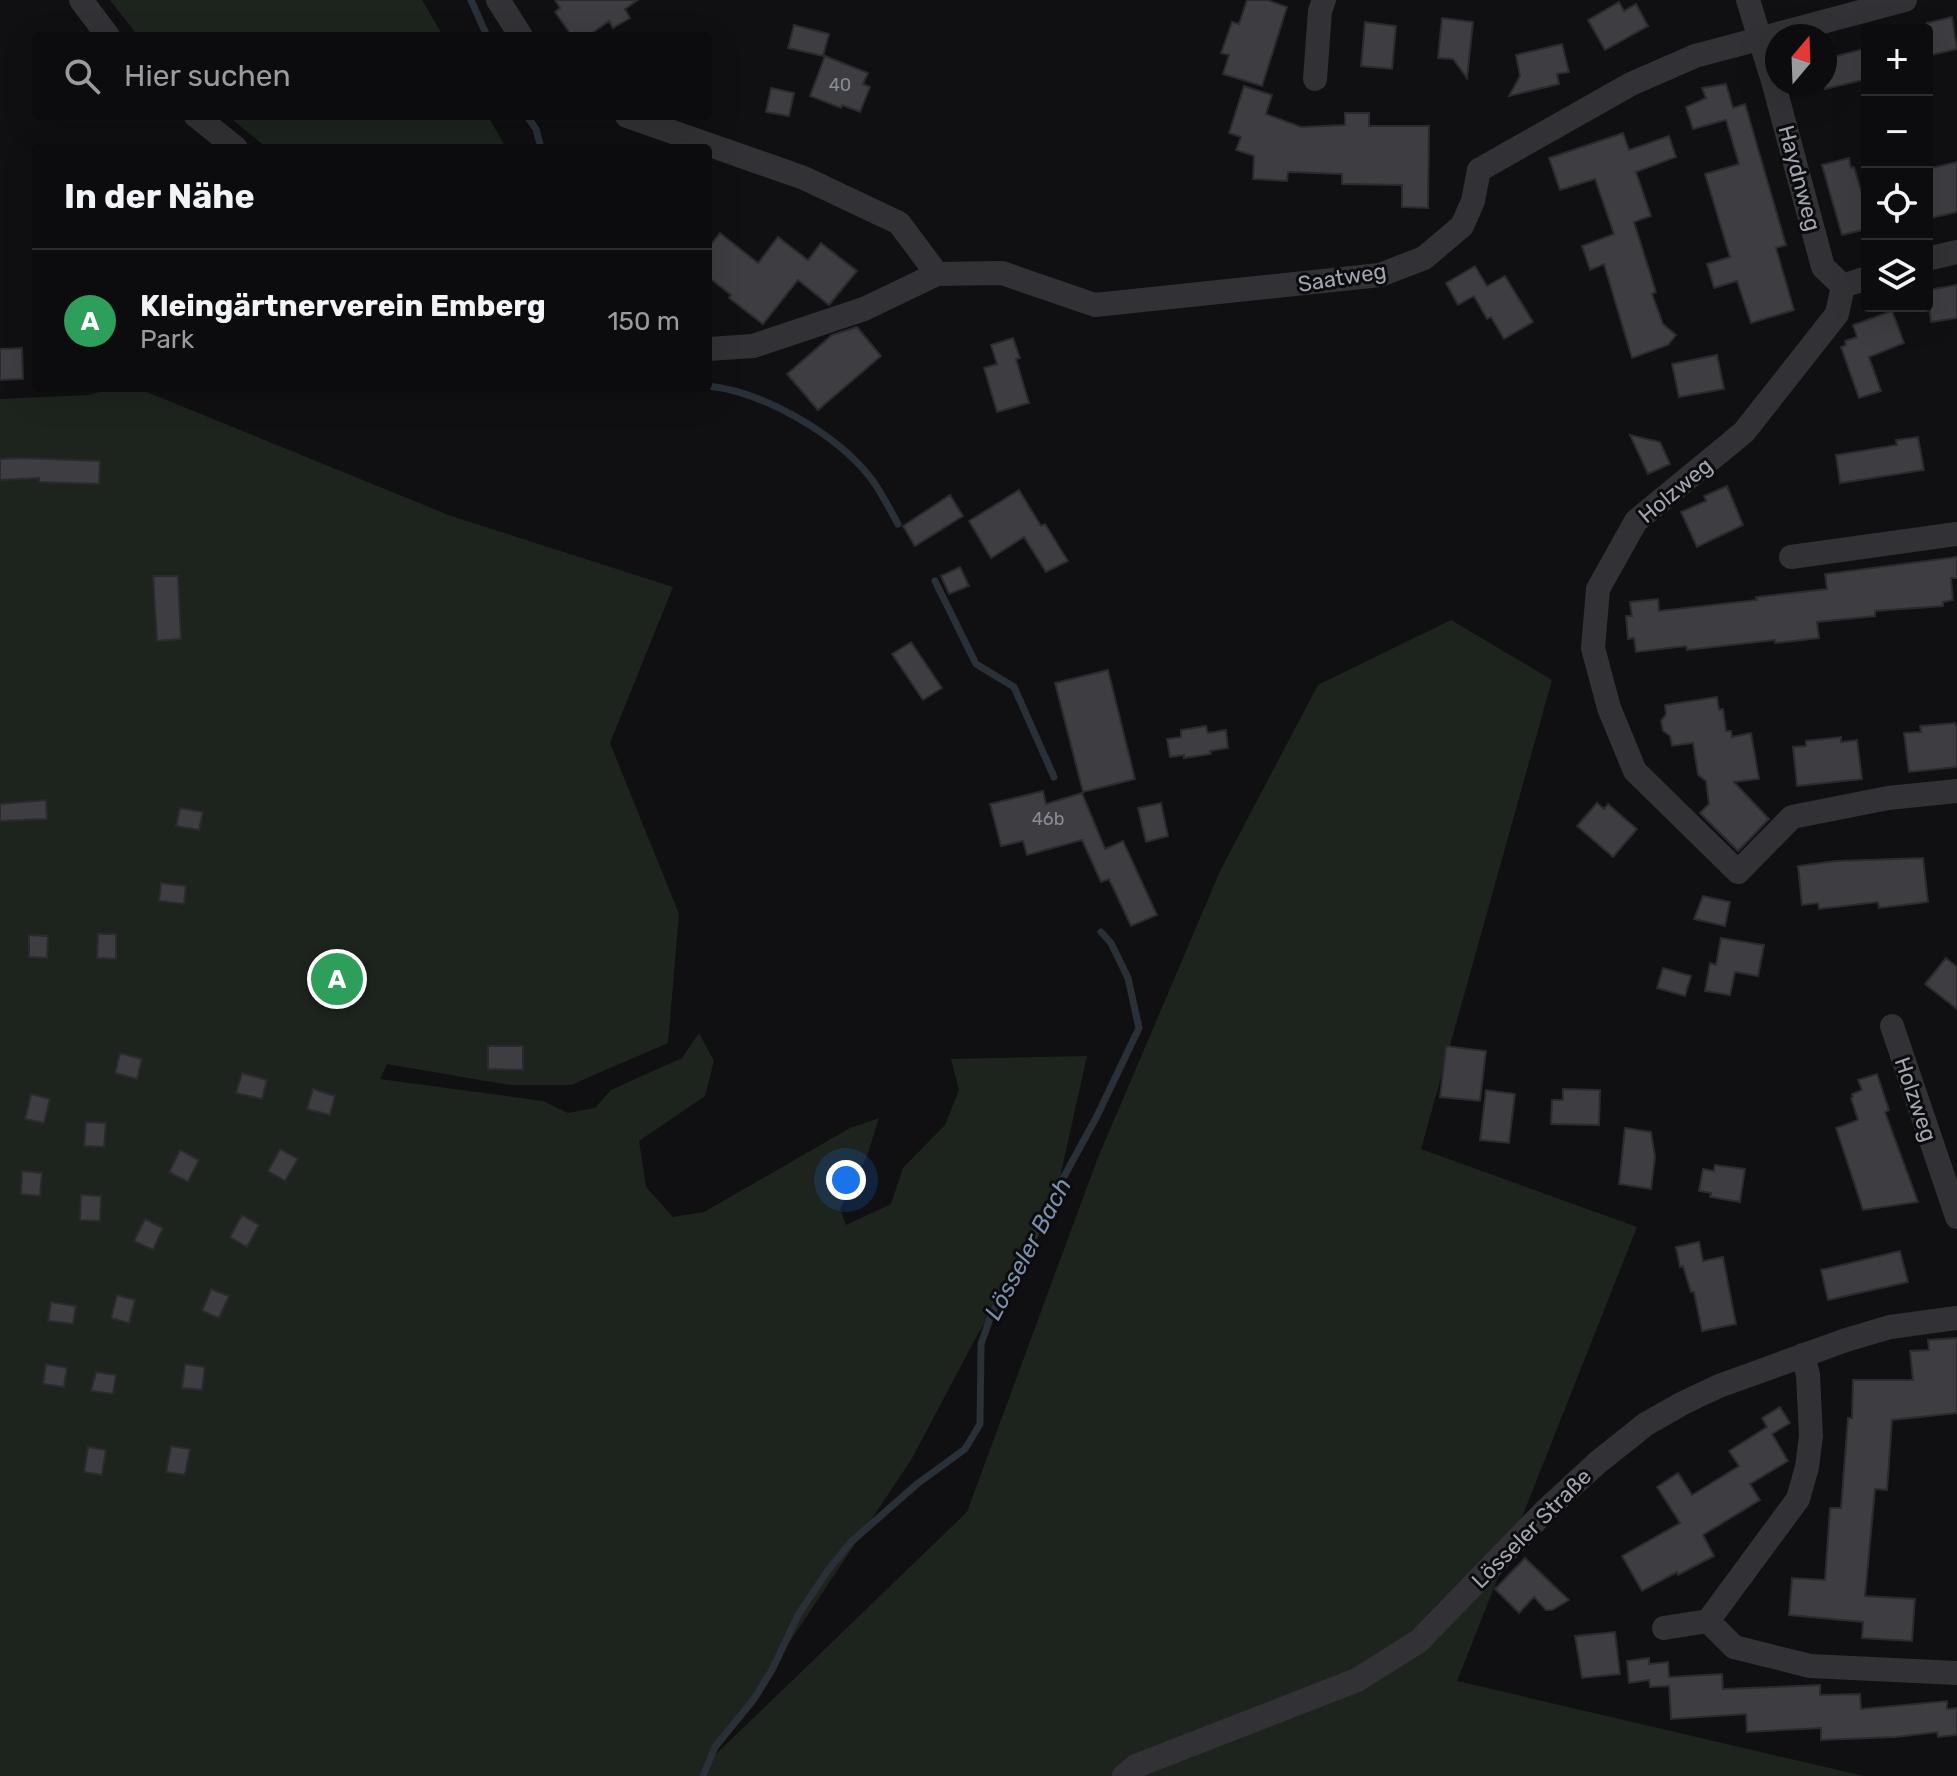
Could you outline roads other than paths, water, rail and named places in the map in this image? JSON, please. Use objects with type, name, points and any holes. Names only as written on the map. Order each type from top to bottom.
[{"type":"street","points":[[81,0],[105,32]]},
{"type":"street","points":[[498,0],[518,32]]},
{"type":"street","points":[[1315,79],[1320,11],[1324,0]]},
{"type":"street","name":"Haydnweg","points":[[1748,0],[1823,267],[1843,286]]},
{"type":"street","name":"Saatweg","points":[[712,349],[753,346],[781,337],[864,309],[937,274],[1002,273],[1095,305],[1380,275],[1424,258],[1462,226],[1473,201],[1479,170],[1631,84],[1695,56],[1905,0]]},
{"type":"street","points":[[201,120],[231,144]]},
{"type":"street","points":[[638,120],[707,144]]},
{"type":"street","points":[[712,146],[804,178],[899,223],[937,274]]},
{"type":"street","points":[[1933,258],[1957,252]]},
{"type":"street","points":[[1843,286],[1861,280]]},
{"type":"street","name":"Holzweg","points":[[1843,286],[1837,314],[1744,432],[1636,521],[1598,589],[1593,648],[1609,708],[1635,771],[1738,872],[1792,817],[1888,798],[1957,791]]},
{"type":"street","points":[[1791,557],[1957,534]]},
{"type":"street","name":"Holzweg","points":[[1892,1026],[1957,1217]]},
{"type":"street","name":"Lösseler Straße","points":[[1124,1776],[1136,1766],[1357,1680],[1419,1641],[1545,1511],[1597,1463],[1646,1424],[1719,1386],[1803,1355],[1890,1327],[1957,1318]]},
{"type":"street","points":[[1664,1628],[1708,1621],[1798,1499],[1811,1436],[1808,1375],[1803,1355]]},
{"type":"street","points":[[1708,1621],[1734,1647],[1810,1666],[1957,1673]]},
{"type":"waterway","name":"Lösseler Bach","points":[[471,0],[485,32]]},
{"type":"waterway","name":"Lösseler Bach","points":[[530,120],[540,144]]},
{"type":"waterway","name":"Lösseler Bach","points":[[712,387],[753,397],[821,432],[873,481],[898,524]]},
{"type":"waterway","name":"Lösseler Bach","points":[[935,581],[976,664],[1014,687],[1054,777]]},
{"type":"waterway","name":"Lösseler Bach","points":[[703,1776],[715,1747],[754,1699],[772,1670],[798,1615],[829,1569],[851,1542],[917,1484],[965,1449],[980,1424],[981,1344],[989,1321],[1001,1295],[1023,1264],[1042,1217],[1097,1116],[1139,1028],[1128,978],[1111,943],[1101,932]]},
{"type":"place","name":"Kleingärtnerverein Emberg","points":[[337,979]]}]
